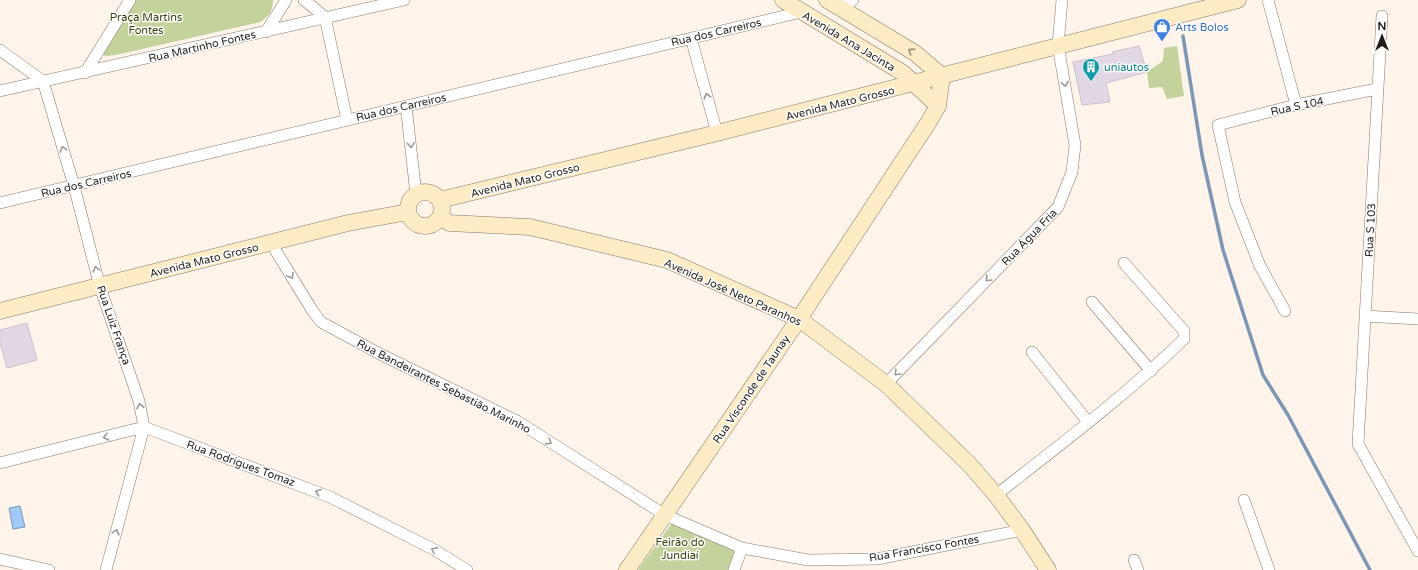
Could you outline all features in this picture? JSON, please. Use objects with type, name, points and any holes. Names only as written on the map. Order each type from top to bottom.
[{"type":"main road","name":"Avenida Ana Jacinta","points":[[783,0],[851,43],[903,73],[913,84]]},
{"type":"main road","points":[[827,0],[847,4],[865,23],[915,53],[942,76]]},
{"type":"main road","name":"Avenida Mato Grosso","points":[[440,208],[717,134],[1238,0]]},
{"type":"main road","points":[[851,43],[865,23]]},
{"type":"main road","name":"Rua Visconde de Taunay","points":[[627,570],[799,319],[938,106],[942,76]]},
{"type":"main road","points":[[913,84],[938,106]]},
{"type":"main road","points":[[426,192],[436,196],[440,208],[433,223],[423,226],[413,221],[407,207],[409,201],[416,194],[426,192]]},
{"type":"main road","name":"Avenida José Neto Paranhos","points":[[440,208],[448,223],[530,227],[667,260],[799,319],[886,384],[969,464],[996,495],[1022,530],[1048,570]]},
{"type":"main road","name":"Avenida Mato Grosso","points":[[0,311],[348,223],[408,212]]},
{"type":"street","points":[[84,73],[130,0]]},
{"type":"street","points":[[266,32],[286,0]]},
{"type":"street","points":[[304,0],[325,17],[347,120]]},
{"type":"street","name":"Rua Martinho Fontes","points":[[0,91],[404,0]]},
{"type":"street","name":"Rua Água Fria","points":[[886,384],[1058,207],[1072,172],[1075,145],[1058,46],[1062,0]]},
{"type":"street","points":[[1268,0],[1296,105]]},
{"type":"street","name":"Rua dos Carreiros","points":[[0,203],[801,12]]},
{"type":"street","name":"Rua S 103","points":[[1382,16],[1358,444],[1418,551]]},
{"type":"street","points":[[691,38],[717,134]]},
{"type":"street","points":[[0,50],[43,81]]},
{"type":"street","name":"Rua Luiz França","points":[[43,81],[74,186],[100,286],[139,401],[144,428],[106,570]]},
{"type":"street","name":"Rua S 104","points":[[1285,311],[1260,266],[1236,202],[1218,125],[1296,105],[1378,89]]},
{"type":"street","points":[[406,106],[416,194]]},
{"type":"street","name":"Rua Bandeirantes Sebastião Marinho","points":[[271,243],[321,322],[380,354],[517,421],[665,515]]},
{"type":"street","points":[[996,495],[1151,371],[1184,339],[1184,331],[1124,263]]},
{"type":"street","points":[[1092,302],[1151,371]]},
{"type":"street","points":[[1365,316],[1418,319]]},
{"type":"street","points":[[1032,352],[1088,422]]},
{"type":"street","points":[[0,463],[144,428]]},
{"type":"street","name":"Rua Rodrigues Tomaz","points":[[144,428],[330,497],[434,549],[467,570]]},
{"type":"street","points":[[1244,500],[1269,570]]},
{"type":"street","name":"Rua Francisco Fontes","points":[[665,515],[742,548],[808,560],[877,559],[1022,530]]},
{"type":"street","points":[[734,570],[742,548]]},
{"type":"street","points":[[0,559],[49,570]]},
{"type":"green space","name":"Praça Martins Fontes","points":[[132,0],[273,0],[270,13],[260,22],[116,55],[103,55]]},
{"type":"green space","points":[[1177,46],[1184,96],[1167,99],[1162,87],[1149,88],[1147,72],[1163,61],[1164,48]]},
{"type":"green space","name":"Feirão do Jundiaí","points":[[672,523],[739,548],[732,570],[638,570]]},
{"type":"water","points":[[20,506],[25,527],[13,529],[9,508]]},
{"type":"building","points":[[1139,46],[1147,72],[1106,83],[1110,102],[1082,105],[1073,62],[1113,54],[1112,52]]},
{"type":"building","points":[[27,323],[37,360],[7,368],[0,343],[0,330]]},
{"type":"waterway","points":[[1183,36],[1202,155],[1223,250],[1263,375],[1288,415],[1370,570]]},
{"type":"place","name":"Arts Bolos","points":[[1162,42]]},
{"type":"place","name":"uniautos","points":[[1091,82]]}]
